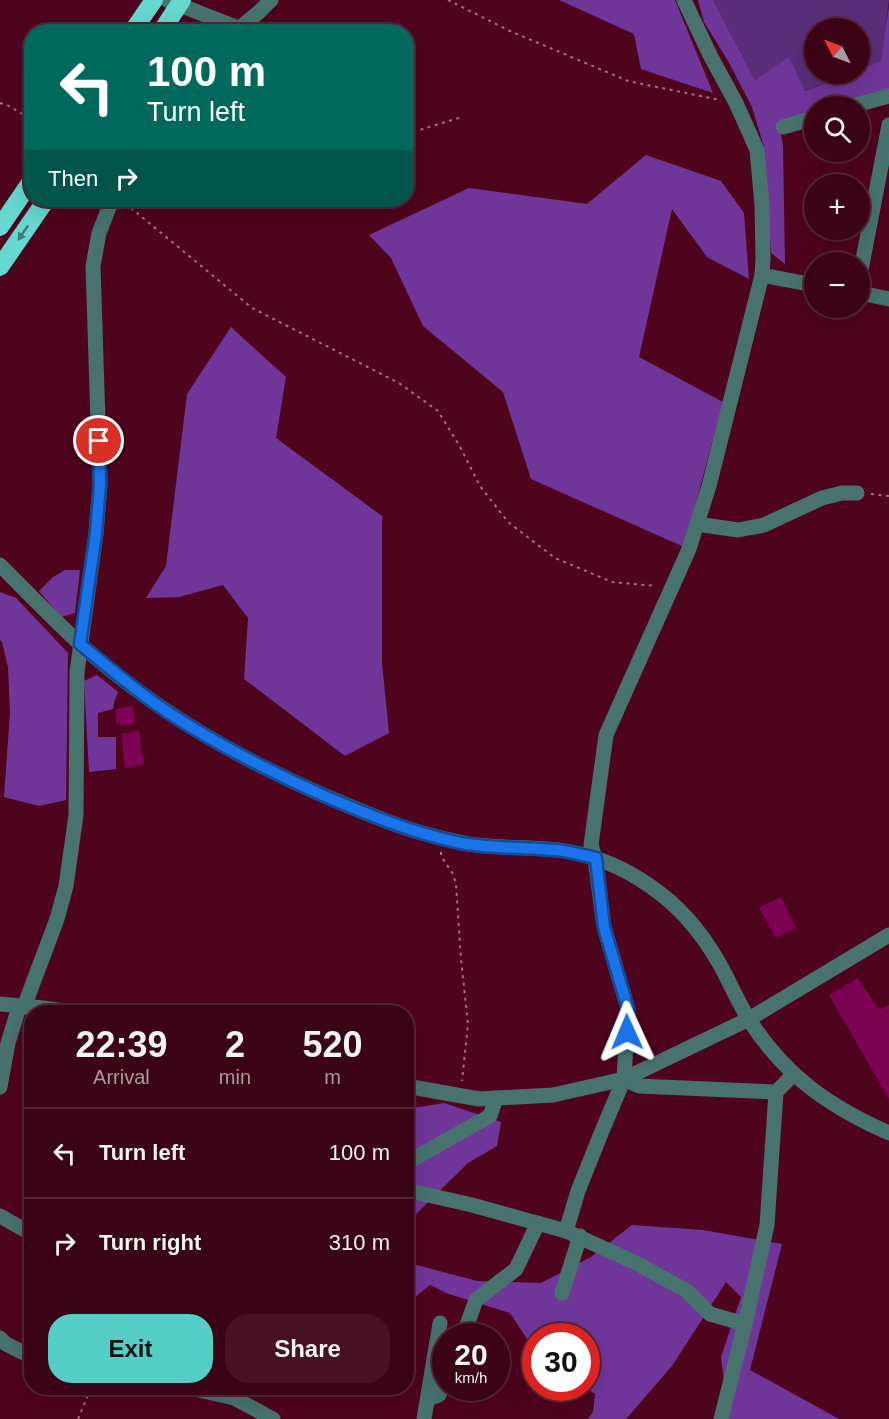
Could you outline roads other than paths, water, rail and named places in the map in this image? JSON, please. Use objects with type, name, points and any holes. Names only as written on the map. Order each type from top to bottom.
[{"type":"highway","points":[[138,24],[154,0]]},
{"type":"highway","points":[[166,24],[182,0]]},
{"type":"highway","points":[[0,227],[24,192]]},
{"type":"highway","points":[[0,267],[41,207]]},
{"type":"street","points":[[167,0],[223,24]]},
{"type":"street","points":[[244,24],[271,0]]},
{"type":"street","points":[[562,1293],[579,1191],[624,1079],[628,1009],[604,927],[596,858],[591,845],[606,735],[689,549],[709,486],[738,375],[764,259],[757,150],[684,0]]},
{"type":"street","points":[[870,101],[889,96]]},
{"type":"street","points":[[783,127],[804,121]]},
{"type":"street","points":[[864,252],[889,125]]},
{"type":"street","points":[[0,1087],[8,1043],[57,919],[66,885],[76,815],[77,672],[96,533],[100,484],[93,266],[99,232],[109,207]]},
{"type":"street","points":[[762,275],[804,283]]},
{"type":"street","points":[[870,295],[889,299]]},
{"type":"street","points":[[697,524],[738,530],[764,525],[822,498],[842,493],[857,493]]},
{"type":"street","points":[[0,565],[80,644],[164,710],[246,759],[294,783],[384,821],[441,838],[477,845],[557,850],[596,858],[644,882],[679,909],[693,925],[719,962],[749,1019],[769,1048],[794,1074],[808,1088],[838,1108],[889,1133]]},
{"type":"street","points":[[414,1087],[479,1099],[553,1095],[624,1079],[749,1019],[889,935]]},
{"type":"street","points":[[0,1004],[24,1007]]},
{"type":"street","points":[[722,1419],[767,1225],[776,1092],[794,1074]]},
{"type":"street","points":[[624,1079],[639,1086],[776,1092]]},
{"type":"street","points":[[414,1159],[490,1116],[496,1098]]},
{"type":"street","points":[[414,1192],[472,1204],[573,1234],[638,1264],[687,1291],[710,1314],[745,1324]]},
{"type":"street","points":[[0,1216],[24,1230]]},
{"type":"street","points":[[468,1323],[476,1300],[516,1269],[538,1223]]},
{"type":"street","points":[[0,1338],[6,1344],[24,1353]]},
{"type":"street","points":[[424,1419],[432,1374]]},
{"type":"street","points":[[221,1395],[234,1398],[273,1419]]},
{"type":"street","points":[[428,1399],[432,1398]]}]
